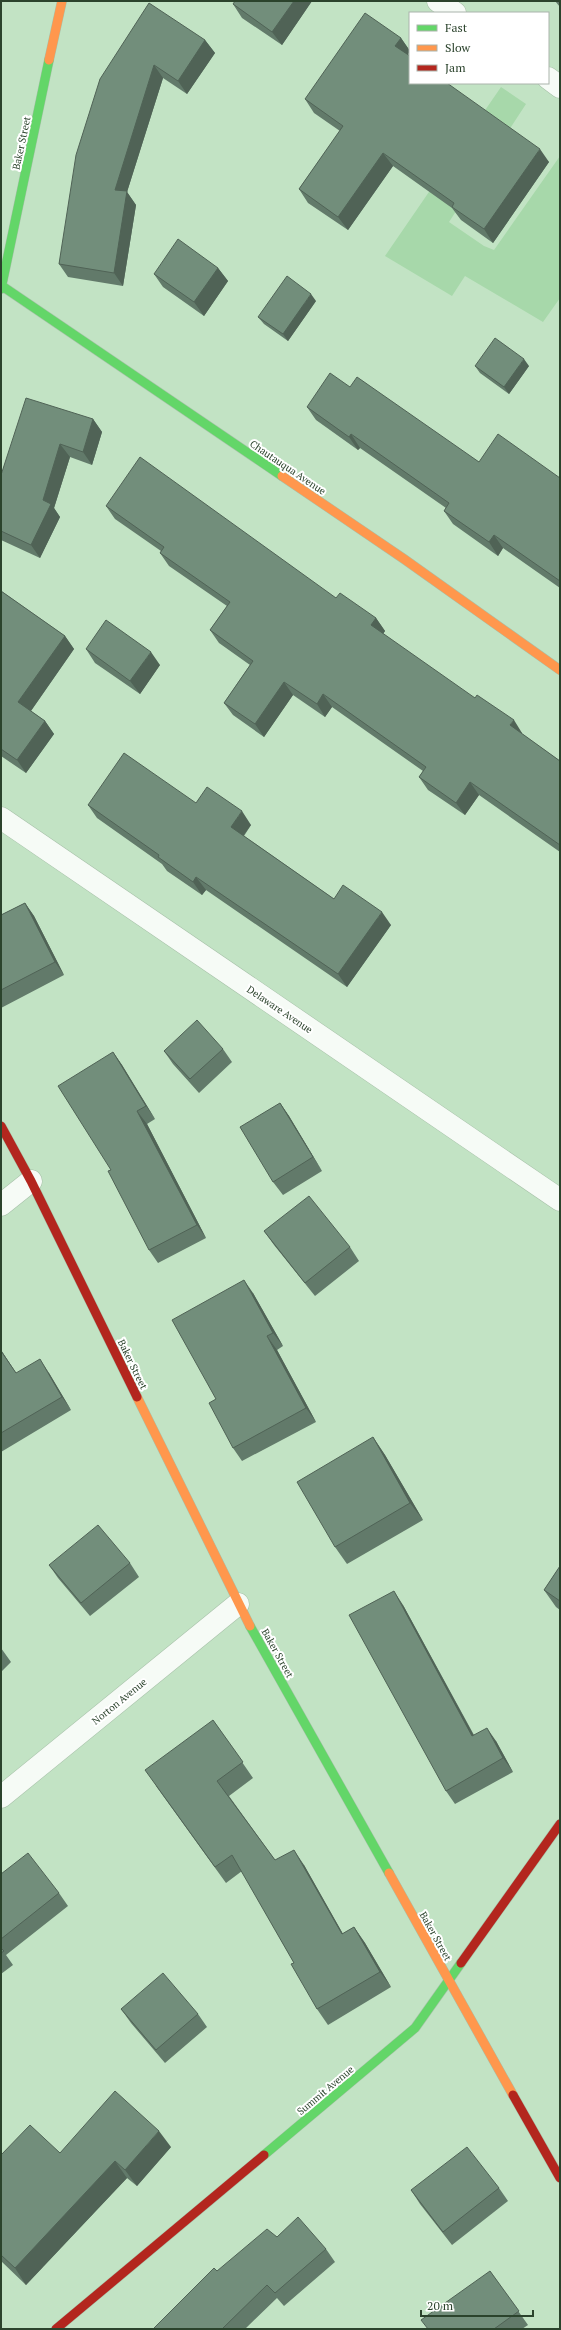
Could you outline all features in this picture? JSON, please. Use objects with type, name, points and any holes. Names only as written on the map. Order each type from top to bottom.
[{"type":"street","name":"Baker Street","points":[[1,287],[62,1]]},
{"type":"street","points":[[438,1],[454,12]]},
{"type":"street","points":[[549,79],[560,87]]},
{"type":"street","name":"Chautauqua Avenue","points":[[1,287],[404,559],[560,670]]},
{"type":"street","name":"Delaware Avenue","points":[[1,818],[560,1200]]},
{"type":"street","name":"Baker Street","points":[[1,1126],[31,1181],[238,1604],[560,2178]]},
{"type":"street","points":[[1,1205],[31,1181]]},
{"type":"street","name":"Norton Avenue","points":[[1,1797],[238,1604]]},
{"type":"street","name":"Summit Avenue","points":[[56,2329],[415,2028],[560,1824]]},
{"type":"green space","points":[[501,87],[526,104],[449,222],[484,246],[494,250],[560,156],[560,298],[543,322],[465,276],[452,296],[385,256]]},
{"type":"building","points":[[235,1],[294,1],[272,32],[233,4]]},
{"type":"building","points":[[149,3],[205,40],[178,81],[154,65],[115,190],[127,191],[114,273],[59,264],[76,155],[100,79]]},
{"type":"building","points":[[365,13],[401,38],[395,46],[409,55],[409,84],[448,84],[540,149],[484,229],[452,207],[454,203],[383,153],[338,217],[299,189],[343,126],[305,99]]},
{"type":"building","points":[[178,239],[218,268],[194,302],[154,274]]},
{"type":"building","points":[[287,276],[311,294],[283,334],[258,317]]},
{"type":"building","points":[[495,338],[524,359],[504,387],[475,366]]},
{"type":"building","points":[[330,373],[350,387],[357,377],[479,462],[498,434],[560,478],[560,581],[494,535],[489,542],[444,511],[449,503],[351,434],[349,437],[307,407]]},
{"type":"building","points":[[26,398],[93,419],[83,452],[60,444],[43,500],[51,504],[31,545],[1,531],[1,475]]},
{"type":"building","points":[[140,457],[336,598],[340,593],[376,618],[371,625],[475,698],[477,695],[514,720],[510,725],[560,761],[560,845],[470,782],[456,803],[419,777],[426,767],[323,694],[317,704],[284,682],[255,724],[224,703],[253,661],[210,630],[230,602],[160,553],[164,547],[106,506]]},
{"type":"building","points":[[1,591],[65,636],[18,702],[45,721],[17,760],[1,749]]},
{"type":"building","points":[[106,620],[151,652],[130,681],[86,649]]},
{"type":"building","points":[[124,753],[196,803],[207,787],[242,811],[231,827],[334,899],[343,885],[382,912],[338,974],[196,877],[193,882],[158,857],[159,855],[88,805]]},
{"type":"building","points":[[25,903],[55,962],[1,990],[1,915]]},
{"type":"building","points":[[197,1020],[223,1049],[190,1079],[164,1051]]},
{"type":"building","points":[[113,1052],[146,1106],[137,1111],[197,1225],[149,1250],[108,1171],[111,1170],[58,1086]]},
{"type":"building","points":[[280,1103],[313,1157],[273,1182],[240,1127]]},
{"type":"building","points":[[309,1196],[350,1247],[305,1283],[264,1231]]},
{"type":"building","points":[[244,1280],[273,1333],[267,1336],[306,1408],[233,1448],[209,1403],[216,1399],[172,1320]]},
{"type":"building","points":[[1,1351],[16,1373],[40,1359],[62,1397],[1,1433]]},
{"type":"building","points":[[373,1437],[410,1503],[335,1547],[297,1482]]},
{"type":"building","points":[[98,1525],[130,1563],[81,1603],[49,1565]]},
{"type":"building","points":[[560,1566],[560,1601],[544,1590]]},
{"type":"building","points":[[394,1591],[472,1736],[487,1728],[503,1758],[446,1791],[349,1615]]},
{"type":"building","points":[[213,1720],[243,1762],[217,1781],[275,1860],[294,1850],[342,1934],[354,1927],[380,1972],[317,2009],[291,1964],[294,1963],[232,1855],[215,1867],[145,1770]]},
{"type":"building","points":[[28,1853],[59,1893],[1,1939],[1,1874]]},
{"type":"building","points":[[163,1973],[198,2014],[156,2050],[121,2009]]},
{"type":"building","points":[[115,2091],[159,2131],[125,2170],[115,2161],[15,2268],[1,2255],[1,2155],[30,2125],[60,2153]]},
{"type":"building","points":[[467,2147],[499,2188],[443,2232],[411,2190]]},
{"type":"building","points":[[298,2217],[326,2249],[275,2293],[267,2285],[222,2329],[153,2329],[214,2268],[217,2271],[267,2229],[277,2237]]},
{"type":"building","points":[[490,2271],[519,2311],[494,2329],[428,2329],[421,2320]]},
{"type":"traffic: fast","points":[[1,289],[49,60]]},
{"type":"traffic: fast","points":[[2,286],[282,476]]},
{"type":"traffic: fast","points":[[250,1626],[389,1873]]},
{"type":"traffic: fast","points":[[264,2155],[415,2028],[461,1963]]},
{"type":"traffic: slow","points":[[49,60],[62,1]]},
{"type":"traffic: slow","points":[[282,476],[404,559],[560,670]]},
{"type":"traffic: slow","points":[[137,1397],[250,1626]]},
{"type":"traffic: slow","points":[[389,1873],[513,2095]]},
{"type":"traffic: jam","points":[[1,1126],[31,1181],[137,1397]]},
{"type":"traffic: jam","points":[[461,1963],[560,1824]]},
{"type":"traffic: jam","points":[[513,2095],[560,2178]]},
{"type":"traffic: jam","points":[[56,2329],[264,2155]]}]
